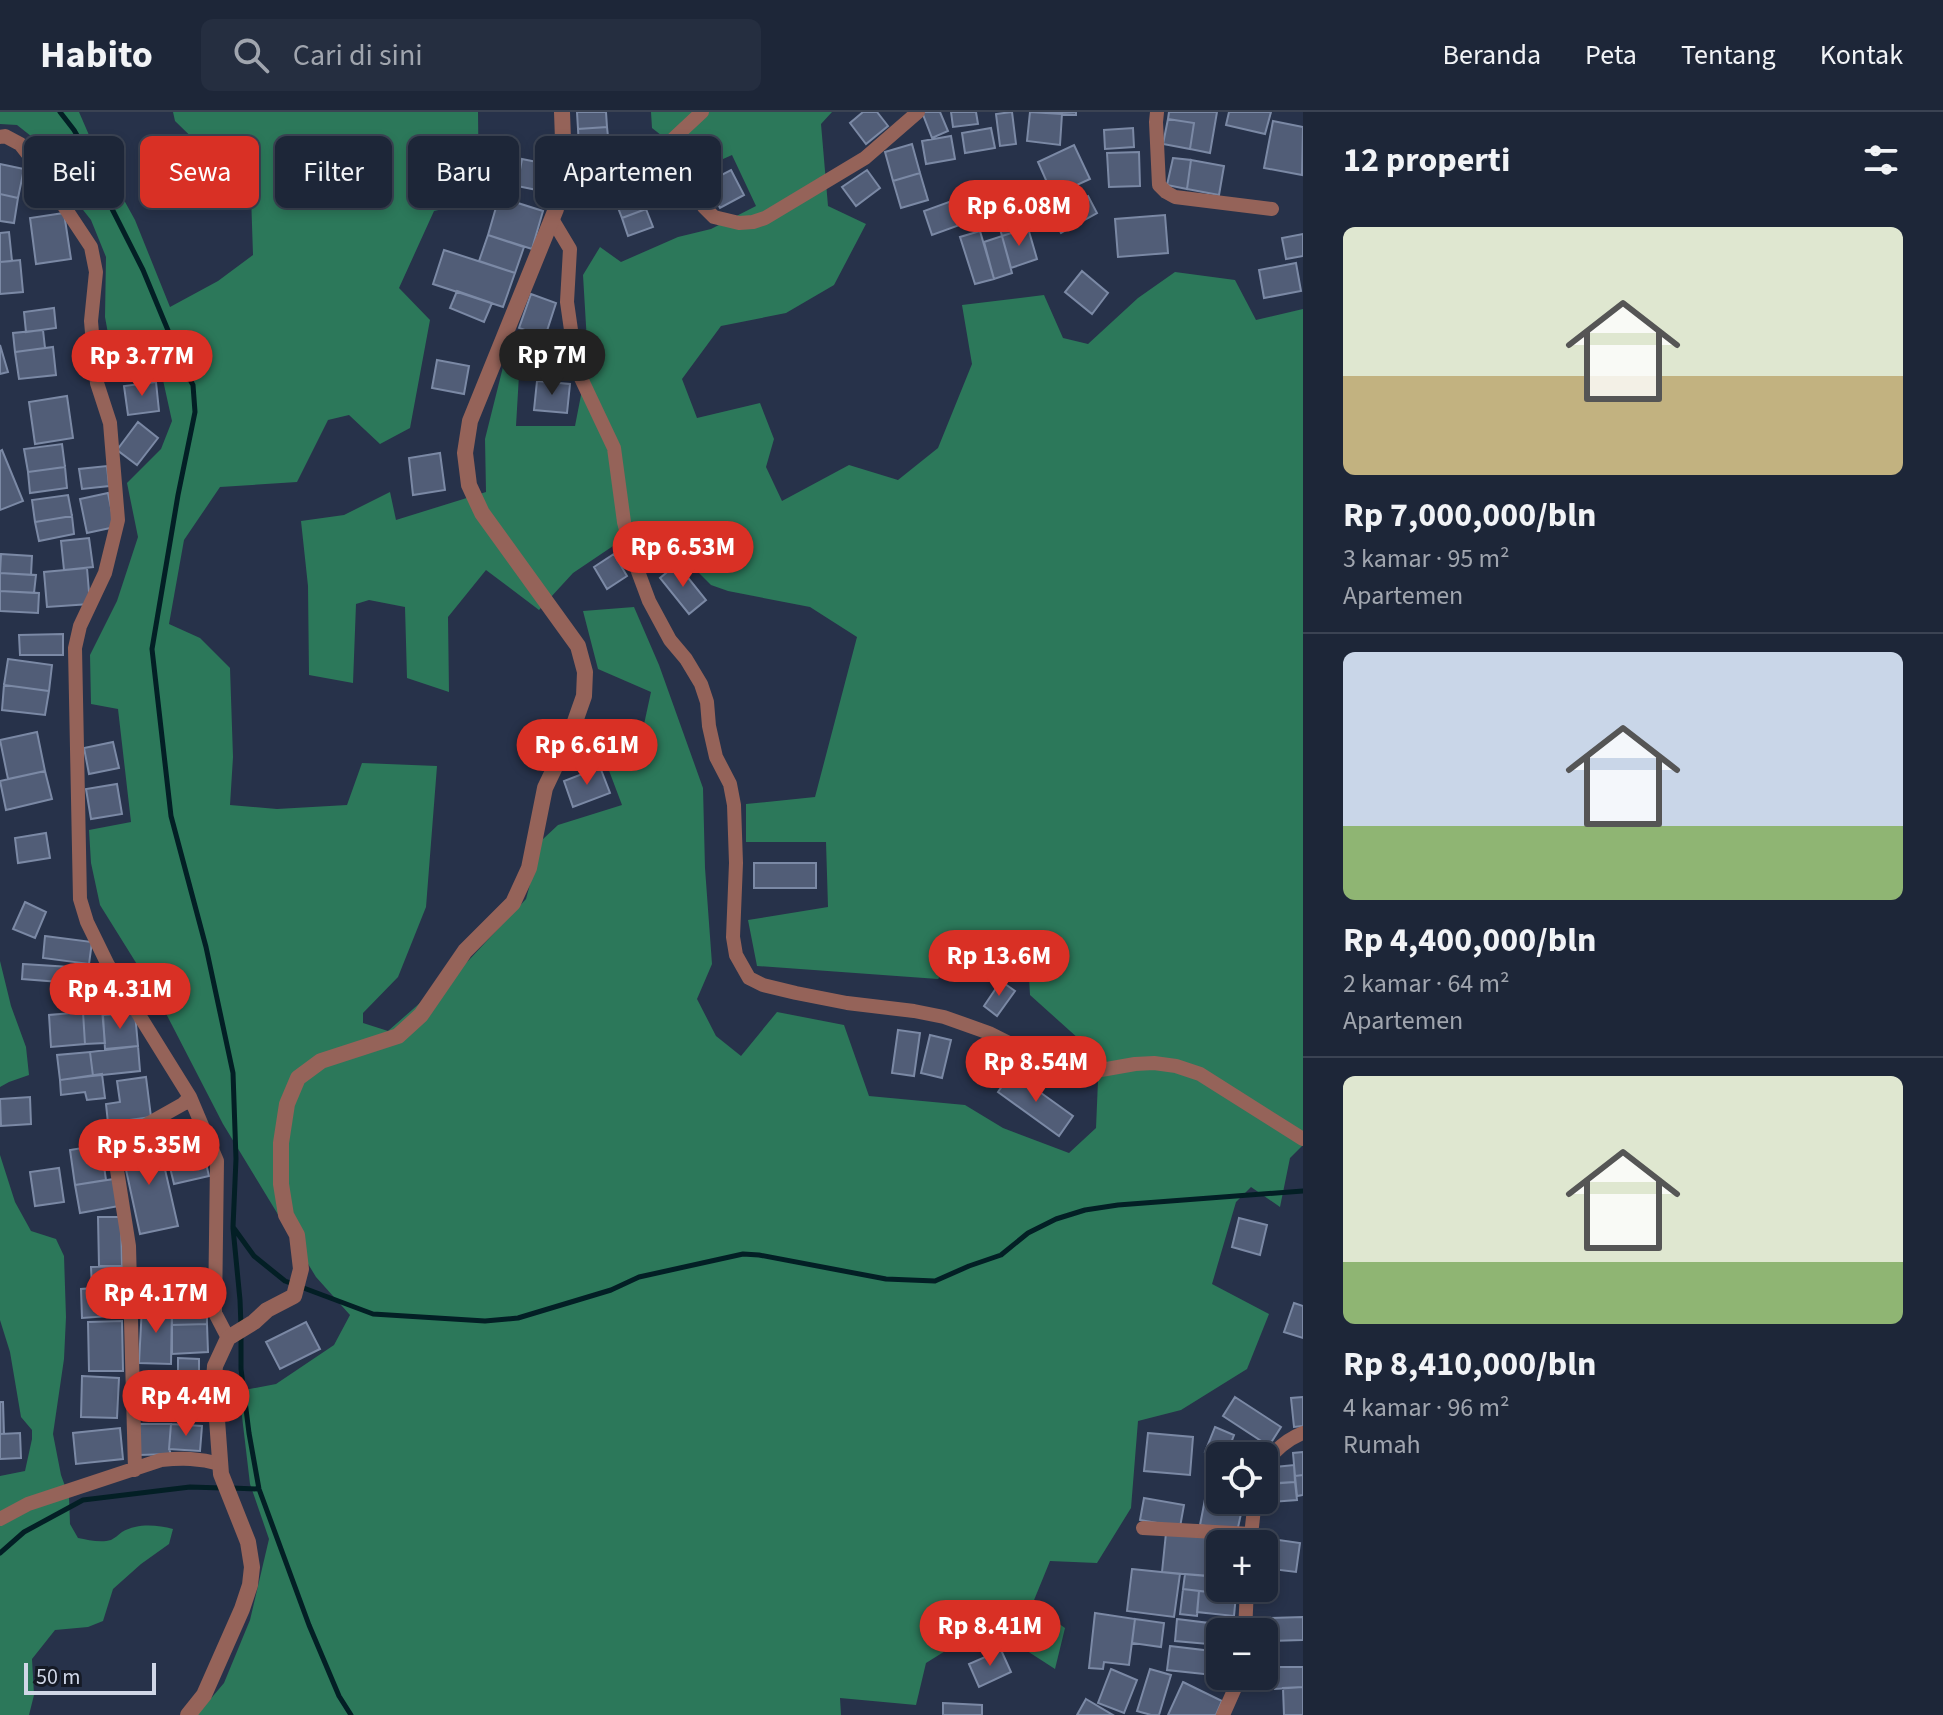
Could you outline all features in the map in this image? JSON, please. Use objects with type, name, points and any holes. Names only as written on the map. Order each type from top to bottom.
[{"type":"street","points":[[562,112],[563,136]]},
{"type":"street","points":[[676,136],[702,112]]},
{"type":"street","points":[[705,208],[714,217],[739,223],[765,218],[865,158],[918,112]]},
{"type":"street","points":[[1157,112],[1159,185],[1166,192],[1175,197],[1272,209]]},
{"type":"street","points":[[0,137],[5,136],[20,144],[38,167],[91,247],[96,272],[91,321],[94,356],[97,383],[110,423],[118,520],[105,573],[80,626],[75,648],[80,899],[87,922],[108,965],[190,1097],[217,1161],[215,1313],[228,1338]]},
{"type":"street","points":[[188,1715],[204,1695],[250,1585],[252,1567],[248,1542],[220,1469],[215,1366],[228,1338],[267,1310],[294,1296],[301,1269],[297,1235],[286,1215],[281,1184],[281,1143],[287,1104],[298,1078],[321,1061],[398,1036],[421,1015],[465,951],[513,903],[529,868],[545,788],[571,733],[584,696],[585,672],[578,646],[482,513],[469,485],[465,453],[470,421],[555,208]]},
{"type":"street","points":[[552,219],[570,249],[567,302],[573,344],[580,376],[614,448],[624,522],[633,558],[649,601],[701,684],[716,757],[730,784],[736,849],[733,937],[736,955],[749,978],[763,985],[796,993],[944,1017],[1073,1068],[1101,1070],[1154,1063],[1176,1066],[1200,1074],[1303,1139]]},
{"type":"street","points":[[135,1470],[129,1246],[114,1151],[119,1140],[190,1097]]},
{"type":"street","points":[[1278,1448],[1303,1433]]},
{"type":"street","points":[[0,1519],[28,1504],[161,1460],[205,1460],[220,1469]]},
{"type":"street","points":[[1143,1528],[1206,1534]]},
{"type":"street","points":[[1223,1715],[1234,1690]]},
{"type":"green space","points":[[0,112],[79,112],[89,136],[31,136],[17,125],[0,124]]},
{"type":"green space","points":[[173,112],[478,112],[478,136],[408,136],[408,208],[448,208],[434,211],[399,288],[430,320],[410,428],[380,444],[349,415],[328,420],[297,482],[220,487],[184,540],[169,624],[200,638],[230,668],[233,757],[230,805],[277,809],[347,805],[362,763],[437,766],[426,907],[398,977],[363,1013],[363,1023],[388,1031],[469,960],[526,899],[542,840],[558,825],[622,805],[602,752],[605,733],[643,729],[651,692],[598,669],[583,611],[634,607],[659,665],[703,788],[712,964],[697,999],[716,1036],[741,1056],[777,1012],[844,1025],[869,1096],[965,1105],[1003,1128],[1069,1153],[1096,1128],[1099,1057],[1030,995],[1028,960],[968,945],[938,979],[757,966],[748,920],[828,907],[826,842],[746,842],[746,804],[815,797],[857,637],[810,607],[711,585],[675,549],[651,564],[637,541],[616,544],[573,573],[539,610],[486,570],[448,617],[449,692],[407,678],[405,607],[369,600],[356,604],[353,683],[309,675],[308,586],[301,521],[344,515],[390,492],[396,520],[486,492],[485,439],[503,367],[519,375],[516,426],[575,426],[588,359],[583,275],[600,247],[621,262],[678,237],[711,229],[756,206],[732,155],[721,160],[721,136],[662,136],[652,128],[651,112],[832,112],[821,124],[828,206],[866,224],[834,285],[786,313],[721,326],[682,379],[697,418],[760,403],[774,439],[766,467],[782,501],[849,465],[898,480],[938,448],[972,364],[962,305],[1044,295],[1063,338],[1088,344],[1138,298],[1175,272],[1235,280],[1256,320],[1303,309],[1303,1145],[1290,1158],[1280,1207],[1251,1187],[1236,1202],[1212,1284],[1269,1314],[1247,1369],[1181,1410],[1138,1421],[1131,1508],[1097,1563],[1050,1561],[1032,1605],[1065,1628],[1055,1669],[987,1625],[926,1663],[916,1705],[840,1698],[841,1715],[197,1715],[224,1683],[250,1620],[269,1539],[250,1484],[239,1391],[276,1384],[334,1345],[350,1315],[316,1277],[223,1124],[158,998],[100,905],[91,863],[89,830],[131,822],[118,709],[91,704],[90,655],[117,601],[138,537],[127,483],[161,449],[172,421],[161,371],[115,372],[105,317],[106,257],[91,220],[82,208],[124,208],[124,200],[170,307],[218,281],[253,255],[251,208],[259,208],[259,136],[190,136],[175,121]]},
{"type":"green space","points":[[0,961],[11,1006],[26,1047],[29,1075],[0,1087]]},
{"type":"green space","points":[[0,1155],[15,1202],[31,1231],[56,1239],[64,1256],[64,1359],[53,1434],[69,1497],[70,1524],[78,1538],[99,1541],[111,1540],[128,1529],[141,1526],[173,1529],[169,1544],[113,1589],[103,1621],[88,1627],[55,1630],[32,1659],[34,1695],[29,1715],[0,1715],[0,1476],[25,1471],[32,1430],[21,1417],[10,1352],[0,1320]]},
{"type":"building","points":[[577,112],[606,112],[607,127],[578,129]]},
{"type":"building","points":[[863,112],[877,112],[888,126],[866,144],[850,123]]},
{"type":"building","points":[[922,112],[940,112],[948,131],[932,138]]},
{"type":"building","points":[[951,112],[976,112],[978,124],[953,127]]},
{"type":"building","points":[[1012,112],[1016,144],[1000,146],[996,114]]},
{"type":"building","points":[[1030,112],[1062,114],[1060,145],[1027,141]]},
{"type":"building","points":[[1033,112],[1076,112],[1076,115]]},
{"type":"building","points":[[1169,112],[1217,112],[1210,153],[1190,149],[1194,123],[1168,119]]},
{"type":"building","points":[[1229,112],[1271,112],[1265,134],[1226,125]]},
{"type":"building","points":[[1168,119],[1194,123],[1190,149],[1163,144]]},
{"type":"building","points":[[1273,121],[1303,127],[1302,175],[1264,168]]},
{"type":"building","points":[[607,127],[608,136],[578,136],[578,129]]},
{"type":"building","points":[[991,128],[995,148],[965,153],[962,133]]},
{"type":"building","points":[[1133,128],[1134,147],[1105,149],[1104,130]]},
{"type":"building","points":[[951,136],[955,159],[926,164],[922,141]]},
{"type":"building","points":[[912,144],[920,173],[893,181],[885,152]]},
{"type":"building","points":[[1074,145],[1090,179],[1053,196],[1038,162]]},
{"type":"building","points":[[1139,152],[1140,186],[1109,187],[1107,153]]},
{"type":"building","points":[[1173,158],[1191,160],[1187,189],[1167,185]]},
{"type":"building","points":[[522,159],[535,162],[535,190],[519,186]]},
{"type":"building","points":[[1191,160],[1224,166],[1219,195],[1187,189]]},
{"type":"building","points":[[0,164],[24,169],[18,198],[0,194]]},
{"type":"building","points":[[731,170],[744,195],[721,207],[721,175]]},
{"type":"building","points":[[867,170],[880,188],[856,206],[842,187]]},
{"type":"building","points":[[920,173],[928,200],[901,208],[893,181]]},
{"type":"building","points":[[1017,190],[1028,228],[1002,236],[991,197]]},
{"type":"building","points":[[0,194],[18,198],[14,223],[0,221]]},
{"type":"building","points":[[971,194],[979,218],[932,235],[924,211]]},
{"type":"building","points":[[1088,196],[1097,213],[1061,233],[1052,216]]},
{"type":"building","points":[[519,203],[543,211],[532,249],[488,235],[496,208],[519,208]]},
{"type":"building","points":[[618,208],[646,208],[646,209],[622,218]]},
{"type":"building","points":[[646,209],[653,227],[628,236],[622,218]]},
{"type":"building","points":[[64,213],[71,259],[36,264],[30,218]]},
{"type":"building","points":[[1165,215],[1168,253],[1118,257],[1115,219]]},
{"type":"building","points":[[1028,228],[1037,259],[1011,268],[1002,236]]},
{"type":"building","points":[[980,231],[994,279],[975,284],[960,237]]},
{"type":"building","points":[[9,232],[12,261],[0,262],[0,233]]},
{"type":"building","points":[[1303,234],[1303,256],[1286,259],[1282,238]]},
{"type":"building","points":[[488,235],[524,247],[515,273],[479,261]]},
{"type":"building","points":[[1002,236],[1012,273],[994,279],[984,242]]},
{"type":"building","points":[[444,250],[515,273],[503,307],[433,284]]},
{"type":"building","points":[[20,260],[23,292],[0,294],[0,262]]},
{"type":"building","points":[[1296,263],[1301,291],[1264,298],[1259,270]]},
{"type":"building","points":[[1082,271],[1108,293],[1092,314],[1065,292]]},
{"type":"building","points":[[457,291],[492,303],[484,322],[450,308]]},
{"type":"building","points":[[531,294],[556,303],[545,337],[519,328]]},
{"type":"building","points":[[54,308],[56,328],[26,332],[24,312]]},
{"type":"building","points":[[43,330],[45,348],[15,352],[13,333]]},
{"type":"building","points":[[0,345],[8,372],[0,374]]},
{"type":"building","points":[[53,347],[56,375],[19,379],[15,352]]},
{"type":"building","points":[[437,360],[469,366],[464,394],[432,388]]},
{"type":"building","points":[[537,381],[570,384],[567,413],[534,410]]},
{"type":"building","points":[[156,382],[159,411],[128,415],[124,386]]},
{"type":"building","points":[[67,396],[73,438],[35,444],[29,402]]},
{"type":"building","points":[[138,422],[158,438],[137,465],[117,450]]},
{"type":"building","points":[[62,444],[65,467],[28,472],[24,449]]},
{"type":"building","points":[[0,451],[23,501],[0,510]]},
{"type":"building","points":[[440,453],[445,490],[413,495],[409,458]]},
{"type":"building","points":[[107,466],[109,486],[82,489],[79,469]]},
{"type":"building","points":[[65,467],[67,488],[30,493],[28,472]]},
{"type":"building","points":[[108,493],[115,527],[87,533],[80,499]]},
{"type":"building","points":[[68,495],[72,516],[35,522],[32,500]]},
{"type":"building","points":[[72,516],[74,534],[39,541],[35,522]]},
{"type":"building","points":[[89,538],[93,567],[64,570],[61,541]]},
{"type":"building","points":[[1,554],[32,556],[31,575],[0,573]]},
{"type":"building","points":[[614,554],[627,576],[607,589],[594,567]]},
{"type":"building","points":[[677,564],[706,600],[689,614],[660,578]]},
{"type":"building","points":[[87,568],[90,604],[47,607],[44,572]]},
{"type":"building","points":[[0,573],[36,575],[34,593],[0,591]]},
{"type":"building","points":[[0,591],[39,593],[38,613],[0,611]]},
{"type":"building","points":[[63,634],[63,655],[20,655],[19,635]]},
{"type":"building","points":[[8,659],[52,665],[49,691],[4,685]]},
{"type":"building","points":[[4,685],[49,691],[45,715],[2,710]]},
{"type":"building","points":[[37,732],[45,771],[8,779],[0,740]]},
{"type":"building","points":[[113,742],[119,768],[89,774],[84,748]]},
{"type":"building","points":[[600,767],[610,793],[573,807],[564,781]]},
{"type":"building","points":[[45,771],[52,799],[6,810],[0,781]]},
{"type":"building","points":[[117,784],[122,814],[91,819],[86,789]]},
{"type":"building","points":[[46,833],[50,858],[18,863],[15,838]]},
{"type":"building","points":[[754,863],[816,863],[816,888],[754,888]]},
{"type":"building","points":[[25,902],[46,912],[35,938],[13,929]]},
{"type":"building","points":[[45,936],[92,942],[89,964],[43,958]]},
{"type":"building","points":[[23,964],[86,968],[85,984],[22,979]]},
{"type":"building","points":[[1001,981],[1015,991],[997,1016],[984,1006]]},
{"type":"building","points":[[105,987],[107,1009],[83,1012],[81,989]]},
{"type":"building","points":[[102,1010],[105,1043],[85,1044],[83,1012]]},
{"type":"building","points":[[83,1012],[85,1044],[51,1047],[49,1015]]},
{"type":"building","points":[[135,1013],[138,1046],[105,1049],[103,1015]]},
{"type":"building","points":[[898,1030],[920,1033],[914,1076],[892,1073]]},
{"type":"building","points":[[930,1035],[951,1040],[942,1078],[921,1073]]},
{"type":"building","points":[[138,1046],[140,1071],[93,1076],[90,1052]]},
{"type":"building","points":[[90,1052],[93,1076],[60,1080],[57,1055]]},
{"type":"building","points":[[1012,1072],[1073,1116],[1059,1136],[998,1092]]},
{"type":"building","points":[[102,1074],[105,1098],[87,1100],[85,1092],[61,1095],[60,1080]]},
{"type":"building","points":[[146,1077],[151,1117],[108,1123],[106,1104],[120,1102],[117,1081]]},
{"type":"building","points":[[30,1097],[31,1124],[1,1126],[0,1099]]},
{"type":"building","points":[[196,1122],[209,1176],[174,1184],[161,1130]]},
{"type":"building","points":[[158,1139],[178,1226],[140,1234],[121,1147]]},
{"type":"building","points":[[101,1145],[106,1180],[75,1185],[70,1150]]},
{"type":"building","points":[[59,1168],[64,1202],[35,1206],[30,1172]]},
{"type":"building","points":[[114,1179],[119,1206],[80,1213],[75,1185]]},
{"type":"building","points":[[98,1217],[121,1217],[122,1266],[99,1266]]},
{"type":"building","points":[[1239,1218],[1267,1225],[1260,1255],[1232,1247]]},
{"type":"building","points":[[122,1266],[122,1286],[92,1288],[91,1267]]},
{"type":"building","points":[[122,1286],[124,1315],[82,1318],[81,1289]]},
{"type":"building","points":[[207,1297],[207,1324],[172,1325],[172,1298]]},
{"type":"building","points":[[1294,1303],[1303,1306],[1303,1338],[1284,1332]]},
{"type":"building","points":[[142,1306],[172,1307],[171,1364],[139,1363]]},
{"type":"building","points":[[122,1321],[123,1371],[89,1371],[88,1322]]},
{"type":"building","points":[[306,1322],[320,1349],[280,1369],[266,1342]]},
{"type":"building","points":[[207,1324],[208,1352],[172,1354],[172,1325]]},
{"type":"building","points":[[178,1358],[199,1359],[199,1393],[178,1393]]},
{"type":"building","points":[[82,1376],[119,1378],[117,1418],[81,1417]]},
{"type":"building","points":[[146,1377],[174,1381],[170,1411],[142,1407]]},
{"type":"building","points":[[178,1393],[199,1393],[198,1418],[175,1416]]},
{"type":"building","points":[[1235,1397],[1281,1427],[1272,1442],[1263,1442],[1223,1416]]},
{"type":"building","points":[[1303,1397],[1303,1426],[1294,1427],[1291,1398]]},
{"type":"building","points":[[0,1402],[3,1402],[4,1434],[0,1434]]},
{"type":"building","points":[[137,1424],[171,1424],[171,1454],[139,1455]]},
{"type":"building","points":[[171,1424],[202,1426],[200,1451],[169,1449]]},
{"type":"building","points":[[1215,1427],[1234,1435],[1231,1442],[1209,1442]]},
{"type":"building","points":[[120,1428],[123,1459],[76,1464],[73,1433]]},
{"type":"building","points":[[20,1433],[21,1458],[0,1459],[0,1434]]},
{"type":"building","points":[[1148,1433],[1193,1437],[1190,1475],[1144,1471]]},
{"type":"building","points":[[1303,1452],[1303,1475],[1295,1476],[1293,1453]]},
{"type":"building","points":[[1294,1465],[1295,1482],[1278,1483],[1278,1467]]},
{"type":"building","points":[[1303,1475],[1303,1495],[1297,1496],[1295,1476]]},
{"type":"building","points":[[1295,1482],[1297,1500],[1278,1501],[1278,1483]]},
{"type":"building","points":[[1206,1494],[1206,1514],[1241,1514],[1237,1530],[1200,1525]]},
{"type":"building","points":[[1144,1498],[1184,1505],[1180,1527],[1140,1520]]},
{"type":"building","points":[[1166,1533],[1206,1535],[1205,1576],[1162,1572]]},
{"type":"building","points":[[1278,1540],[1300,1543],[1296,1572],[1278,1570]]},
{"type":"building","points":[[1132,1569],[1180,1574],[1174,1617],[1127,1611]]},
{"type":"building","points":[[1185,1574],[1206,1576],[1206,1592],[1183,1589]]},
{"type":"building","points":[[1183,1589],[1199,1591],[1197,1616],[1180,1614]]},
{"type":"building","points":[[1199,1591],[1206,1592],[1206,1602],[1235,1602],[1234,1616],[1197,1612]]},
{"type":"building","points":[[1095,1613],[1135,1619],[1129,1665],[1104,1662],[1103,1669],[1089,1668]]},
{"type":"building","points":[[1303,1617],[1303,1640],[1278,1641],[1278,1618],[1266,1618]]},
{"type":"building","points":[[1135,1619],[1164,1623],[1161,1647],[1132,1643]]},
{"type":"building","points":[[1177,1619],[1206,1623],[1206,1644],[1175,1641]]},
{"type":"building","points":[[1170,1646],[1206,1650],[1206,1674],[1167,1670]]},
{"type":"building","points":[[1001,1650],[1011,1672],[979,1687],[969,1664]]},
{"type":"building","points":[[1278,1667],[1303,1667],[1303,1687],[1278,1689]]},
{"type":"building","points":[[1111,1669],[1137,1680],[1124,1713],[1098,1703]]},
{"type":"building","points":[[1150,1669],[1171,1675],[1159,1715],[1137,1711]]},
{"type":"building","points":[[1183,1682],[1222,1701],[1216,1715],[1168,1715]]},
{"type":"building","points":[[1303,1687],[1303,1715],[1284,1715],[1283,1688]]},
{"type":"building","points":[[1086,1699],[1113,1715],[1077,1715]]},
{"type":"building","points":[[943,1703],[982,1705],[982,1715],[943,1715]]},
{"type":"waterway","points":[[60,112],[91,160],[193,385],[195,412],[152,649],[171,816],[206,947],[233,1073],[236,1159],[233,1227],[254,1256],[285,1281],[373,1314],[485,1321],[518,1318],[611,1290],[639,1277],[743,1254],[886,1279],[935,1281],[1001,1255],[1028,1233],[1056,1219],[1085,1210],[1303,1191]]},
{"type":"waterway","points":[[233,1228],[241,1326]]},
{"type":"waterway","points":[[241,1336],[241,1369],[259,1489],[309,1625],[339,1696],[351,1715]]},
{"type":"waterway","points":[[0,1553],[24,1532],[83,1500],[190,1487],[222,1488]]},
{"type":"waterway","points":[[232,1488],[259,1489]]}]
